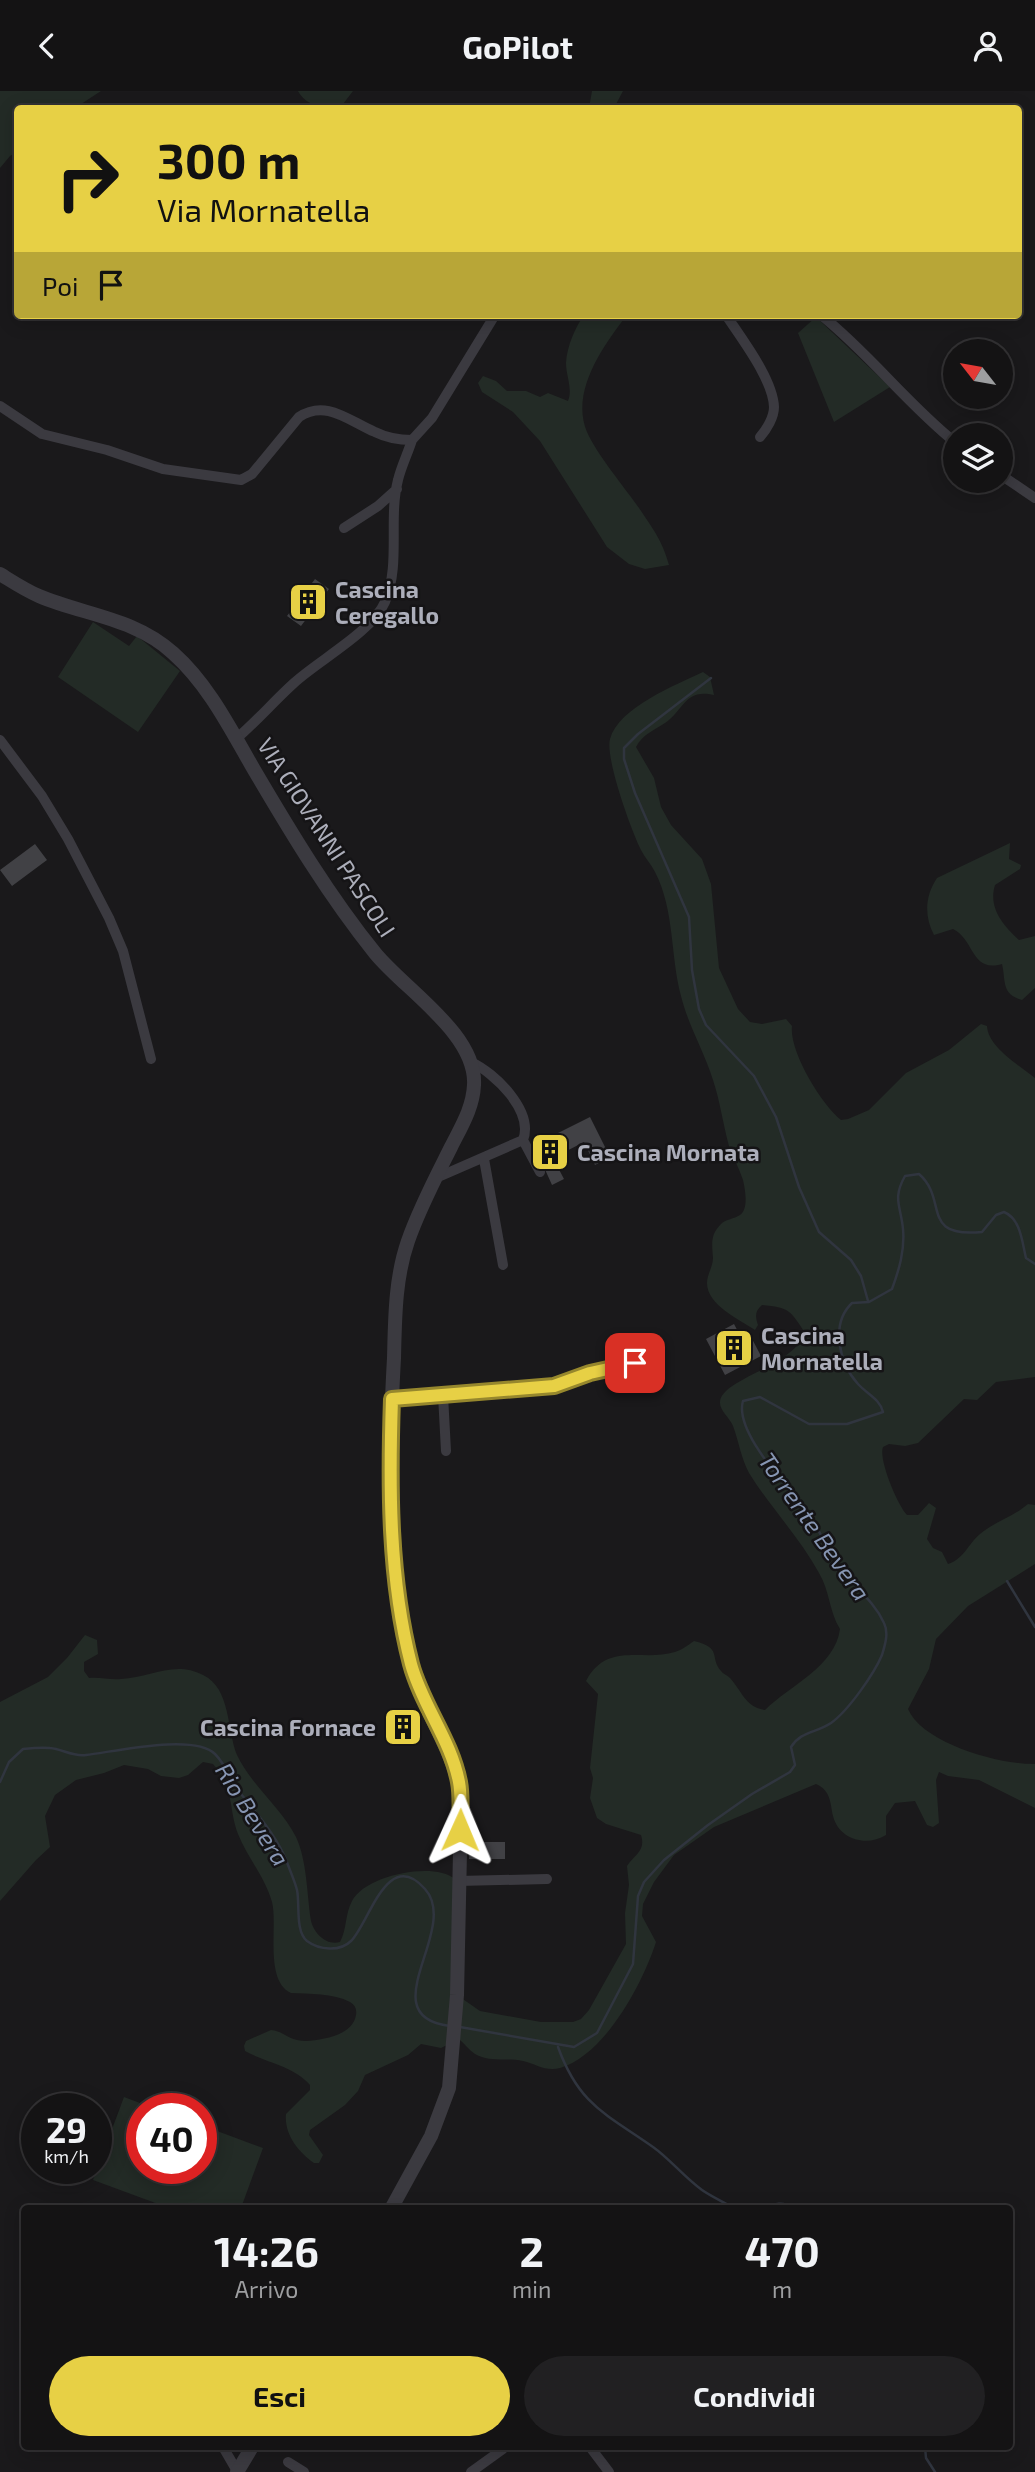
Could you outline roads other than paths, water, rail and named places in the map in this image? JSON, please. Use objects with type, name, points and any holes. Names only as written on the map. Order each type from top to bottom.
[{"type":"street","points":[[0,406],[41,435],[107,450],[163,470],[241,480],[252,474],[299,417],[308,411],[320,408],[337,413],[389,438],[412,440],[420,435],[493,319]]},
{"type":"street","points":[[728,319],[769,389],[774,409],[767,429],[760,437]]},
{"type":"street","points":[[825,319],[886,375],[923,417],[943,433]]},
{"type":"street","points":[[236,739],[293,684],[324,657],[370,624],[379,613],[386,601],[392,563],[397,489],[412,440]]},
{"type":"street","points":[[1013,483],[1035,498]]},
{"type":"street","points":[[344,528],[397,489]]},
{"type":"street","name":"VIA GIOVANNI PASCOLI","points":[[0,575],[34,594],[110,618],[156,639],[195,676],[321,878],[362,936],[386,965],[448,1027],[466,1049],[471,1062]]},
{"type":"street","points":[[0,740],[42,796],[68,839],[108,918],[123,951],[152,1059]]},
{"type":"street","points":[[471,1062],[486,1070],[520,1109],[526,1127],[523,1140],[540,1172]]},
{"type":"street","points":[[393,2205],[421,2155],[445,2102],[456,2009],[459,1781],[449,1750],[416,1681],[401,1613],[393,1539],[392,1399],[396,1302],[401,1264],[410,1237],[470,1107],[474,1082],[471,1062]]},
{"type":"street","points":[[436,1178],[523,1140]]},
{"type":"street","points":[[484,1159],[503,1265]]},
{"type":"street","points":[[392,1399],[554,1386],[611,1368],[655,1361]]},
{"type":"street","points":[[443,1395],[446,1451]]},
{"type":"street","points":[[458,1881],[547,1879]]},
{"type":"street","points":[[225,2450],[237,2472],[250,2450]]},
{"type":"street","points":[[471,2472],[502,2450]]},
{"type":"street","points":[[592,2450],[609,2472]]},
{"type":"street","points":[[288,2462],[304,2472]]},
{"type":"waterway","points":[[711,678],[638,734],[624,748],[624,759],[635,793],[689,917],[692,970],[699,1009],[706,1025],[754,1076],[776,1117],[799,1187],[819,1232],[851,1260],[861,1276],[868,1301]]},
{"type":"waterway","name":"Torrente Bevera","points":[[460,2027],[574,2047],[597,2033],[633,1964],[638,1896],[644,1882],[664,1860],[708,1825],[752,1794],[790,1772],[795,1765],[791,1747],[795,1742],[838,1717],[860,1692],[878,1663],[886,1639],[884,1623],[871,1603],[839,1568],[806,1511],[757,1447],[742,1415],[743,1401],[760,1397],[809,1424],[847,1424],[883,1412],[876,1400],[851,1375],[842,1355],[839,1332],[845,1312],[852,1303],[869,1302],[892,1289],[902,1252],[903,1229],[898,1197],[905,1176],[919,1174],[928,1184],[938,1215],[942,1223],[950,1229],[982,1232],[996,1215],[1004,1212],[1010,1215],[1020,1232],[1026,1258],[1035,1264]]},
{"type":"waterway","points":[[1007,1581],[1035,1627]]},
{"type":"waterway","name":"Rio Bevera","points":[[0,1782],[9,1762],[23,1749],[50,1748],[81,1755],[172,1744],[205,1748],[219,1758],[284,1855],[298,1896],[299,1924],[307,1941],[329,1948],[346,1945],[358,1932],[380,1892],[400,1877],[412,1878],[425,1889],[433,1906],[433,1926],[416,1989],[417,2006],[427,2019],[450,2026]]},
{"type":"waterway","points":[[558,2047],[575,2082],[596,2106],[659,2152],[702,2190],[728,2205]]},
{"type":"waterway","points":[[771,2205],[787,2205]]},
{"type":"waterway","points":[[925,2450],[926,2458],[935,2472]]},
{"type":"place","name":"Cascina Ceregallo","points":[[308,602]]},
{"type":"place","name":"Cascina Mornata","points":[[550,1152]]},
{"type":"place","name":"Cascina Mornatella","points":[[734,1348]]},
{"type":"place","name":"Cascina Fornace","points":[[403,1727]]}]
